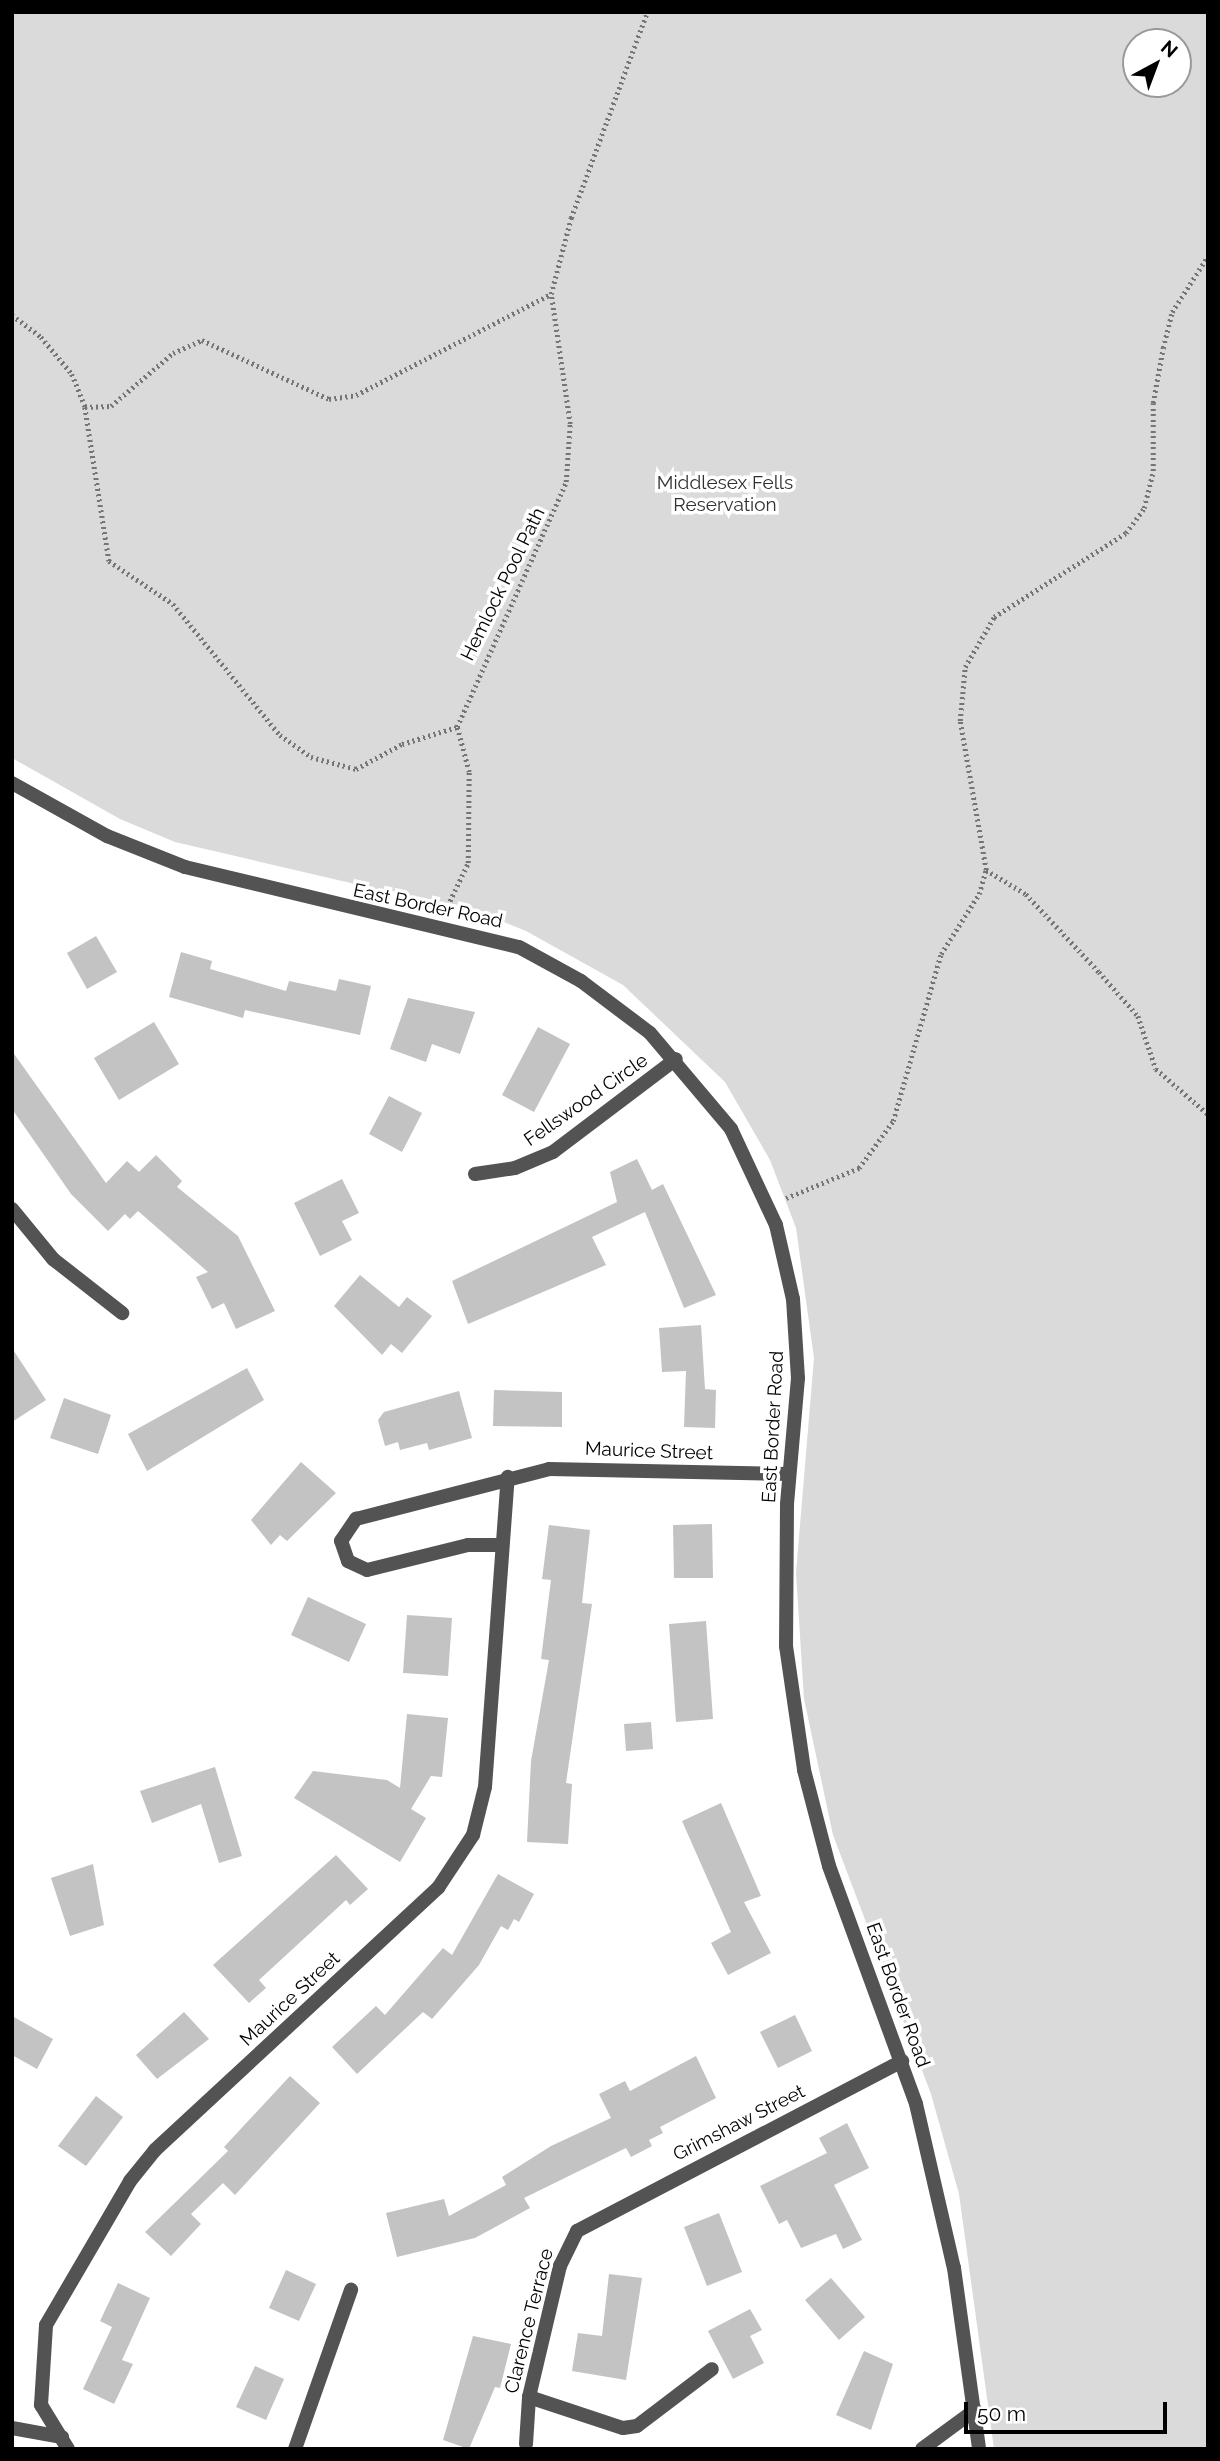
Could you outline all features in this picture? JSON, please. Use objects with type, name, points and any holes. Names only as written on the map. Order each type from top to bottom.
[{"type":"street","name":"East Border Road","points":[[12,783],[107,836],[185,867],[299,899],[441,925],[546,961],[618,1006],[676,1059],[732,1129],[769,1204],[796,1328],[789,1474],[786,1646],[804,1770],[829,1866],[902,2062],[942,2211],[979,2449]]},
{"type":"street","name":"Fellswood Circle","points":[[475,1174],[515,1168],[553,1152],[676,1059]]},
{"type":"street","points":[[12,1209],[53,1259],[122,1313]]},
{"type":"street","name":"Maurice Street","points":[[502,1545],[468,1545],[367,1570],[348,1561],[341,1541],[356,1519],[508,1477],[567,1467],[789,1474]]},
{"type":"street","name":"Maurice Street","points":[[76,2449],[64,2442],[41,2405],[46,2325],[130,2181],[155,2150],[438,1888],[467,1850],[485,1787],[508,1477]]},
{"type":"street","name":"Grimshaw Street","points":[[593,2218],[902,2062]]},
{"type":"street","name":"Clarence Terrace","points":[[526,2444],[529,2397],[567,2246],[593,2218]]},
{"type":"street","points":[[295,2449],[351,2290]]},
{"type":"street","points":[[529,2397],[623,2428],[637,2426],[712,2369]]},
{"type":"street","points":[[922,2449],[975,2410]]},
{"type":"street","points":[[12,2428],[64,2442]]},
{"type":"path","name":"Hemlock Pool Path","points":[[457,727],[565,482],[570,424],[551,294],[571,218],[647,12]]},
{"type":"path","points":[[769,1204],[849,1175],[885,1138],[941,954],[979,894],[986,870],[960,721],[965,667],[993,617],[1125,533],[1144,508],[1153,471],[1153,403],[1172,312],[1208,256]]},
{"type":"path","points":[[85,407],[111,406],[173,353],[202,340],[329,399],[356,395],[551,294]]},
{"type":"path","points":[[12,315],[41,337],[72,374],[85,407],[109,561],[173,604],[280,735],[311,757],[356,769],[402,744],[457,727],[469,772],[468,863],[441,925]]},
{"type":"path","points":[[986,870],[1026,894],[1099,972],[1138,1016],[1156,1069],[1208,1114]]},
{"type":"green space","name":"Middlesex Fells Reservation","points":[[12,12],[1208,12],[1208,2449],[994,2449],[959,2194],[931,2094],[833,1835],[804,1699],[796,1573],[814,1358],[796,1228],[770,1160],[725,1082],[623,985],[526,931],[484,914],[175,842],[120,819],[12,758]]},
{"type":"building","points":[[96,936],[117,972],[87,989],[67,953]]},
{"type":"building","points":[[181,952],[212,961],[210,969],[286,991],[289,981],[336,991],[339,979],[371,986],[360,1035],[245,1010],[243,1018],[169,997]]},
{"type":"building","points":[[408,998],[475,1012],[460,1054],[432,1044],[426,1062],[390,1049]]},
{"type":"building","points":[[154,1022],[179,1064],[119,1100],[94,1058]]},
{"type":"building","points":[[538,1027],[570,1044],[534,1112],[502,1095]]},
{"type":"building","points":[[12,1051],[106,1183],[127,1161],[139,1172],[156,1155],[182,1181],[177,1187],[238,1236],[275,1311],[236,1329],[224,1303],[212,1309],[196,1277],[208,1272],[138,1211],[130,1219],[125,1214],[108,1231],[71,1194],[12,1109]]},
{"type":"building","points":[[389,1096],[422,1113],[402,1152],[369,1134]]},
{"type":"building","points":[[637,1159],[652,1190],[663,1184],[716,1295],[684,1308],[645,1212],[592,1237],[606,1265],[468,1324],[452,1281],[617,1202],[610,1172]]},
{"type":"building","points":[[342,1179],[359,1213],[342,1221],[352,1240],[320,1256],[294,1203]]},
{"type":"building","points":[[360,1275],[399,1307],[407,1297],[432,1316],[402,1353],[391,1344],[382,1355],[334,1306]]},
{"type":"building","points":[[701,1325],[705,1389],[716,1390],[715,1428],[684,1427],[686,1371],[662,1372],[659,1328]]},
{"type":"building","points":[[12,1348],[46,1400],[12,1422]]},
{"type":"building","points":[[247,1368],[264,1400],[147,1471],[128,1434]]},
{"type":"building","points":[[494,1390],[562,1392],[562,1427],[493,1426]]},
{"type":"building","points":[[459,1391],[472,1438],[429,1450],[427,1443],[400,1450],[398,1442],[385,1446],[378,1420],[384,1412]]},
{"type":"building","points":[[64,1398],[111,1415],[98,1454],[50,1438]]},
{"type":"building","points":[[301,1462],[336,1493],[287,1541],[280,1535],[271,1545],[251,1520]]},
{"type":"building","points":[[712,1524],[713,1578],[674,1578],[673,1525]]},
{"type":"building","points":[[549,1525],[590,1530],[582,1603],[592,1604],[566,1783],[572,1784],[568,1844],[527,1842],[531,1761],[549,1660],[541,1659],[551,1580],[542,1579]]},
{"type":"building","points":[[308,1597],[366,1624],[349,1662],[291,1635]]},
{"type":"building","points":[[407,1615],[452,1618],[448,1676],[403,1673]]},
{"type":"building","points":[[706,1621],[713,1719],[676,1722],[669,1624]]},
{"type":"building","points":[[407,1714],[448,1718],[442,1777],[431,1776],[411,1809],[426,1818],[400,1862],[294,1798],[313,1771],[387,1780],[400,1788]]},
{"type":"building","points":[[651,1722],[653,1749],[626,1751],[624,1724]]},
{"type":"building","points":[[215,1767],[242,1856],[219,1863],[201,1804],[152,1823],[140,1791]]},
{"type":"building","points":[[721,1803],[761,1896],[744,1902],[771,1953],[728,1975],[711,1943],[731,1932],[682,1821]]},
{"type":"building","points":[[336,1855],[368,1889],[350,1905],[346,1900],[259,1980],[266,1988],[249,2003],[213,1965]]},
{"type":"building","points":[[93,1864],[104,1925],[70,1936],[51,1878]]},
{"type":"building","points":[[498,1874],[534,1894],[519,1922],[514,1919],[508,1930],[501,1926],[479,1965],[432,2019],[423,2012],[357,2074],[332,2047],[376,2006],[385,2015],[443,1948],[452,1955]]},
{"type":"building","points":[[184,2012],[209,2039],[157,2079],[136,2055]]},
{"type":"building","points":[[795,2015],[812,2051],[778,2068],[760,2032]]},
{"type":"building","points":[[12,2016],[53,2039],[37,2069],[12,2055]]},
{"type":"building","points":[[696,2056],[716,2098],[660,2127],[663,2133],[649,2140],[652,2146],[631,2157],[626,2148],[524,2198],[530,2208],[475,2238],[397,2257],[386,2213],[444,2199],[449,2216],[506,2185],[502,2177],[551,2146],[611,2118],[599,2094],[625,2081],[630,2091]]},
{"type":"building","points":[[290,2076],[320,2103],[235,2195],[223,2183],[191,2214],[201,2224],[171,2256],[145,2232],[228,2151],[224,2147]]},
{"type":"building","points":[[96,2096],[123,2117],[86,2166],[58,2146]]},
{"type":"building","points":[[847,2123],[869,2168],[834,2185],[862,2240],[843,2249],[836,2234],[801,2248],[787,2220],[779,2224],[760,2186],[827,2153],[819,2138]]},
{"type":"building","points":[[719,2213],[742,2272],[707,2286],[684,2227]]},
{"type":"building","points":[[286,2270],[316,2284],[299,2321],[269,2308]]},
{"type":"building","points":[[609,2274],[642,2278],[626,2380],[572,2371],[578,2333],[602,2336]]},
{"type":"building","points":[[831,2278],[865,2317],[839,2340],[805,2300]]},
{"type":"building","points":[[118,2283],[150,2298],[122,2360],[133,2364],[114,2404],[83,2389],[112,2327],[100,2321]]},
{"type":"building","points":[[750,2309],[762,2330],[750,2336],[764,2363],[733,2379],[708,2331]]},
{"type":"building","points":[[473,2336],[511,2344],[500,2388],[495,2387],[469,2449],[443,2440]]},
{"type":"building","points":[[864,2351],[893,2364],[871,2430],[836,2415]]},
{"type":"building","points":[[255,2366],[284,2379],[266,2420],[236,2407]]}]
